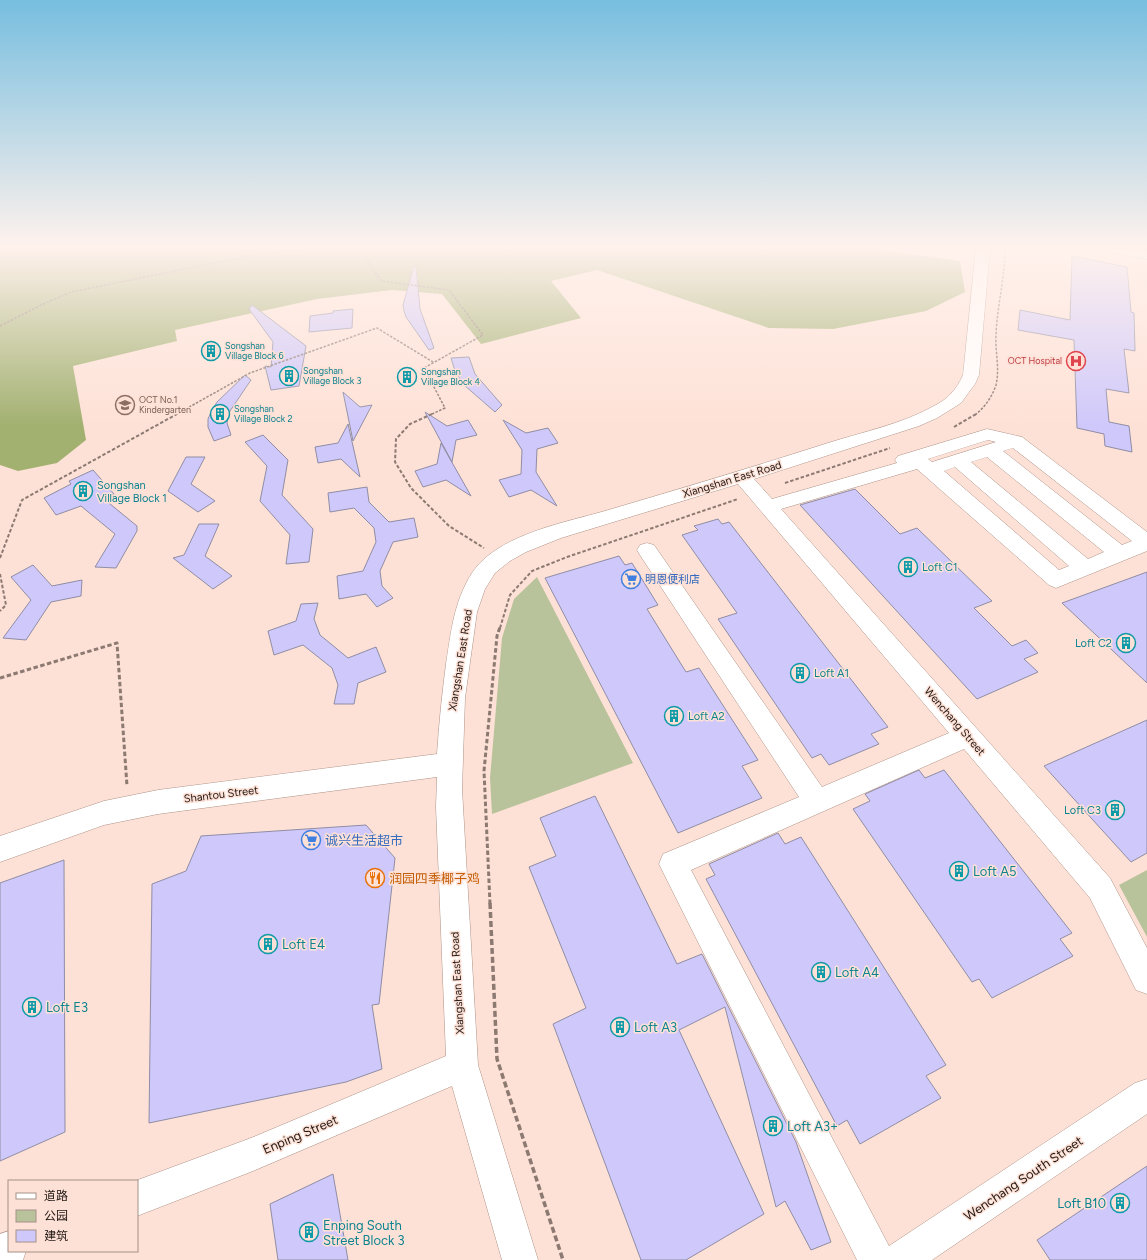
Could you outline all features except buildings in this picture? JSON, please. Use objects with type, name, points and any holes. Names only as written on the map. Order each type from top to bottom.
[{"type":"street","name":"Xiangshan East Road","points":[[520,1260],[462,1065],[449,807],[449,764],[453,695],[466,612],[473,591],[480,579],[500,557],[514,549],[540,538],[757,495],[913,422],[938,412],[958,397],[968,383],[971,375],[977,308]]},
{"type":"street","points":[[757,495],[987,434],[1016,440],[1147,543]]},
{"type":"street","points":[[930,469],[1016,440]]},
{"type":"street","points":[[989,449],[1119,554]]},
{"type":"street","points":[[958,460],[1085,568]]},
{"type":"street","points":[[757,495],[920,462],[930,469],[1056,580],[1147,543]]},
{"type":"street","name":"Wenchang Street","points":[[757,495],[1100,888],[1147,979]]},
{"type":"street","points":[[647,550],[817,802]]},
{"type":"street","points":[[877,1260],[673,864],[968,736]]},
{"type":"street","name":"Shantou Street","points":[[0,850],[104,813],[158,802],[449,764]]},
{"type":"street","name":"Enping Street","points":[[138,1198],[253,1154],[462,1065]]},
{"type":"street","name":"Wenchang South Street","points":[[900,1260],[1147,1095]]},
{"type":"path","points":[[0,326],[36,308]]},
{"type":"path","points":[[462,308],[483,335],[424,368],[445,408],[410,424],[396,439],[395,462],[411,488],[449,526],[500,557]]},
{"type":"path","points":[[949,428],[973,416],[986,405],[994,391],[998,375],[996,336],[999,308]]},
{"type":"path","points":[[0,558],[22,500],[250,373],[377,328],[434,362]]},
{"type":"path","points":[[563,1260],[497,1059],[484,771],[497,636],[510,595],[532,571],[567,556],[757,495],[897,446]]},
{"type":"path","points":[[0,574],[6,605],[0,611]]},
{"type":"path","points":[[0,678],[117,643],[128,808]]},
{"type":"green space","points":[[0,308],[277,308],[175,330],[177,341],[73,366],[86,440],[57,463],[18,471],[0,465]]},
{"type":"green space","points":[[453,308],[573,308],[581,318],[481,344]]},
{"type":"green space","points":[[709,308],[933,308],[926,311],[833,329],[769,328]]},
{"type":"green space","points":[[537,577],[633,763],[492,814],[490,778],[502,638],[514,599]]},
{"type":"green space","points":[[1147,870],[1147,937],[1119,885]]},
{"type":"place","name":"Songshan Village Block 6","points":[[211,351]]},
{"type":"place","name":"OCT Hospital","points":[[1076,361]]},
{"type":"place","name":"Songshan Village Block 3","points":[[289,376]]},
{"type":"place","name":"Songshan Village Block 4","points":[[407,377]]},
{"type":"place","name":"OCT No.1 Kindergarten","points":[[125,405]]},
{"type":"place","name":"Songshan Village Block 2","points":[[220,414]]},
{"type":"place","name":"Songshan Village Block 1","points":[[83,491]]},
{"type":"place","name":"Loft C1","points":[[908,567]]},
{"type":"place","name":"明恩便利店","points":[[631,579]]},
{"type":"place","name":"Loft C2","points":[[1126,643]]},
{"type":"place","name":"Loft A1","points":[[800,673]]},
{"type":"place","name":"Loft A2","points":[[674,716]]},
{"type":"place","name":"Loft C3","points":[[1115,810]]},
{"type":"place","name":"诚兴生活超市","points":[[311,840]]},
{"type":"place","name":"Loft A5","points":[[959,871]]},
{"type":"place","name":"润园四季椰子鸡","points":[[375,878]]},
{"type":"place","name":"Loft E4","points":[[268,944]]},
{"type":"place","name":"Loft A4","points":[[821,972]]},
{"type":"place","name":"Loft E3","points":[[32,1007]]},
{"type":"place","name":"Loft A3","points":[[620,1027]]},
{"type":"place","name":"Loft A3+","points":[[773,1126]]},
{"type":"place","name":"Loft B10","points":[[1120,1203]]},
{"type":"place","name":"Enping South Street Block 3","points":[[309,1232]]}]
